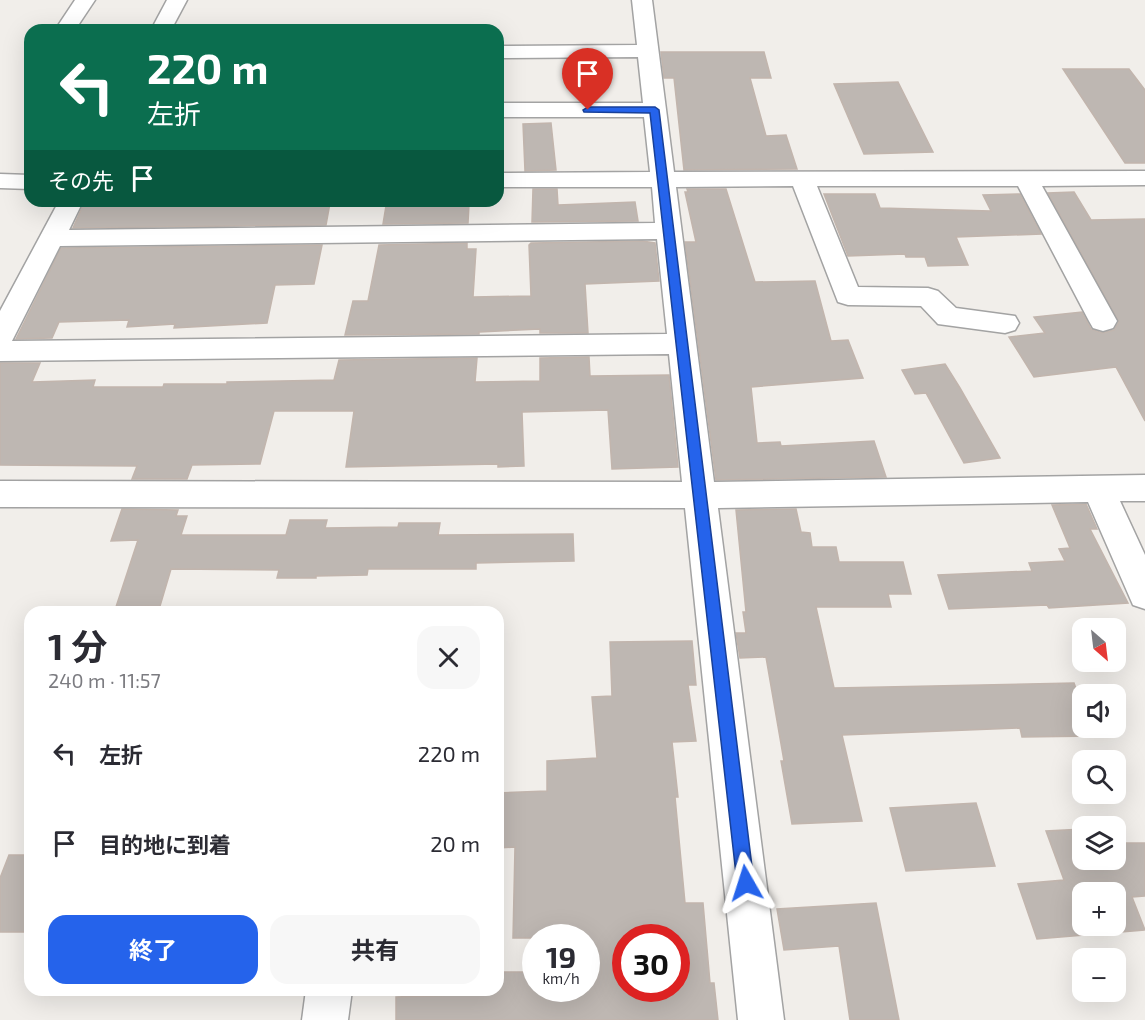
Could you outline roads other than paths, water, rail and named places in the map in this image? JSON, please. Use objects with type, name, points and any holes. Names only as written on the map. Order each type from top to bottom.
[{"type":"street","points":[[69,24],[85,0]]},
{"type":"street","points":[[164,24],[177,0]]},
{"type":"street","points":[[642,0],[761,1020]]},
{"type":"street","points":[[504,52],[648,51]]},
{"type":"street","points":[[504,110],[655,110]]},
{"type":"street","points":[[802,178],[848,296],[928,297],[948,316],[1005,323]]},
{"type":"street","points":[[1026,178],[1103,321]]},
{"type":"street","points":[[504,180],[1145,178]]},
{"type":"street","points":[[0,181],[24,182]]},
{"type":"street","points":[[0,337],[68,207]]},
{"type":"street","points":[[52,238],[669,231]]},
{"type":"street","points":[[0,351],[683,345]]},
{"type":"street","points":[[1098,488],[1145,594]]},
{"type":"street","points":[[0,494],[701,495],[1145,488]]},
{"type":"street","points":[[325,1020],[328,996]]}]
